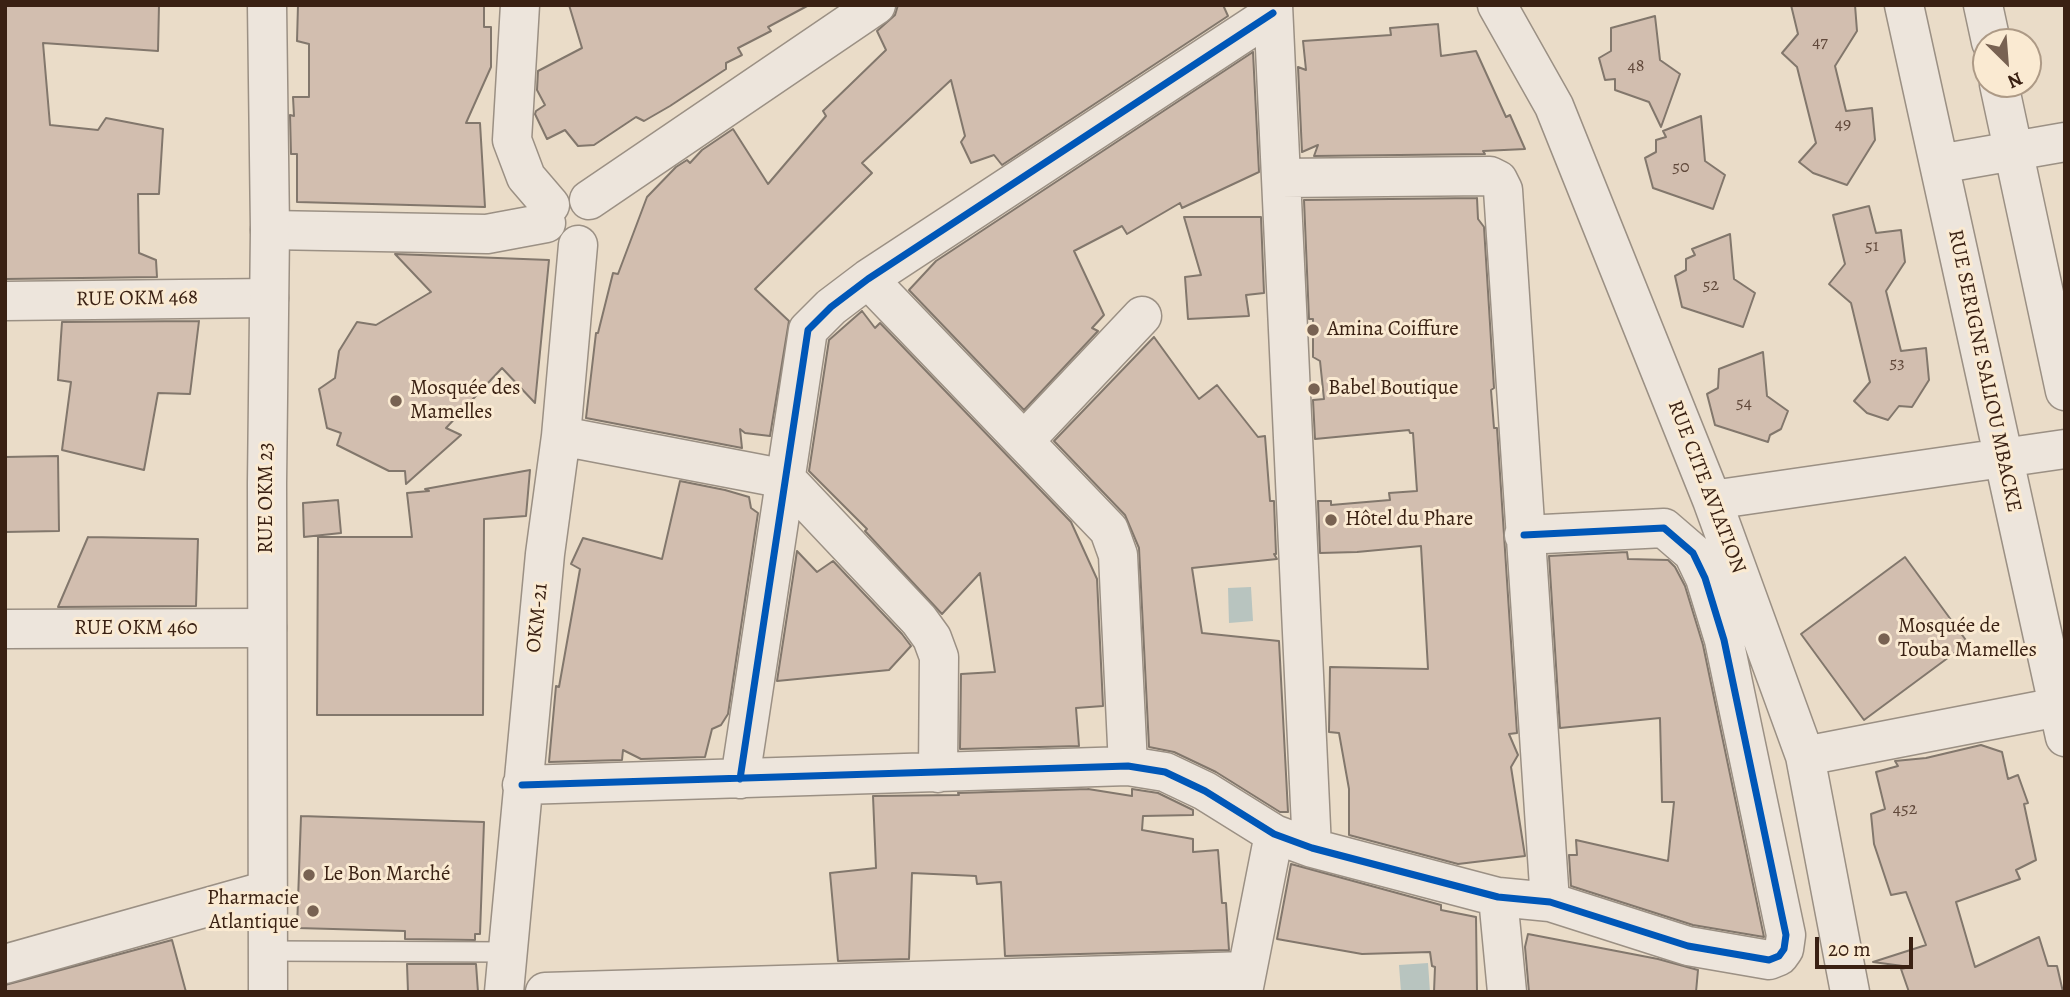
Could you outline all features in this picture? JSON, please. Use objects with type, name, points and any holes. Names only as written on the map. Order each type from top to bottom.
[{"type":"street","name":"RUE OKM 23","points":[[267,5],[270,230],[268,992]]},
{"type":"street","points":[[270,230],[487,234],[548,214],[565,195],[573,193],[589,200],[595,206],[598,222],[592,237],[578,245],[560,244],[548,231],[548,214],[526,177],[512,140],[520,5]]},
{"type":"street","points":[[589,200],[876,5]]},
{"type":"street","name":"RUE CITE AVIATION","points":[[1497,5],[1554,106],[1712,500],[1805,756],[1850,992]]},
{"type":"street","name":"RUE SERIGNE SALIOU MBACKE","points":[[1904,5],[2062,722]]},
{"type":"street","points":[[1983,5],[1988,28]]},
{"type":"street","points":[[1273,9],[1312,848]]},
{"type":"street","points":[[740,779],[808,330],[831,307],[868,279],[1273,9]]},
{"type":"street","points":[[2002,98],[2065,391]]},
{"type":"street","points":[[1939,164],[2065,142]]},
{"type":"street","points":[[1281,178],[1490,176],[1498,180],[1503,190],[1550,902]]},
{"type":"street","name":"OKM-21","points":[[504,992],[522,785],[545,554],[561,436],[578,245]]},
{"type":"street","points":[[868,279],[1109,530],[1118,555],[1128,766]]},
{"type":"street","name":"RUE OKM 468","points":[[5,301],[269,298]]},
{"type":"street","points":[[1024,442],[1142,316]]},
{"type":"street","points":[[561,436],[786,479],[919,620],[932,638],[939,657],[937,773]]},
{"type":"street","points":[[1712,500],[2065,449]]},
{"type":"street","points":[[522,785],[1128,766],[1165,772],[1205,791],[1273,834],[1312,848],[1498,897],[1550,902],[1688,946],[1769,960],[1779,956],[1784,949],[1786,935],[1724,640],[1705,578],[1693,553],[1664,528],[1524,535]]},
{"type":"street","name":"RUE OKM 460","points":[[5,629],[267,628]]},
{"type":"street","points":[[1805,756],[2062,722]]},
{"type":"street","points":[[545,992],[1245,981],[1273,834]]},
{"type":"street","points":[[9,973],[268,890]]},
{"type":"street","points":[[1498,897],[1507,992]]},
{"type":"lane","points":[[268,951],[507,952]]},
{"type":"shaded area","points":[[1251,587],[1253,621],[1229,623],[1228,588]]},
{"type":"shaded area","points":[[1428,963],[1430,992],[1401,992],[1399,965]]},
{"type":"building","points":[[5,5],[159,5],[158,51],[43,43],[50,125],[98,130],[106,118],[163,129],[159,194],[138,194],[139,253],[156,260],[157,277],[5,279]]},
{"type":"building","points":[[298,5],[484,5],[484,27],[491,27],[491,67],[466,123],[480,123],[485,207],[297,202],[297,154],[291,154],[290,115],[294,116],[293,97],[309,97],[309,44],[297,41]]},
{"type":"building","points":[[569,5],[809,5],[768,27],[771,31],[738,48],[742,55],[726,63],[726,69],[670,106],[644,121],[636,117],[594,145],[578,146],[565,130],[547,139],[535,114],[545,105],[537,90],[538,71],[582,48]]},
{"type":"building","points":[[898,5],[1223,5],[1228,16],[1002,165],[994,155],[971,163],[961,142],[965,136],[951,80],[862,163],[872,173],[755,289],[789,321],[770,436],[745,433],[740,429],[742,448],[586,418],[596,333],[613,273],[618,274],[647,197],[676,167],[687,160],[690,163],[702,150],[733,129],[768,184],[826,116],[823,111],[886,50],[877,31],[895,15]]},
{"type":"building","points":[[1791,5],[1855,5],[1857,31],[1835,66],[1846,111],[1872,108],[1875,140],[1847,185],[1813,173],[1799,162],[1816,143],[1797,67],[1782,53],[1798,34]]},
{"type":"building","points":[[1655,16],[1660,60],[1680,74],[1661,127],[1649,102],[1615,90],[1615,79],[1605,80],[1599,58],[1611,51],[1611,28]]},
{"type":"building","points":[[1438,24],[1441,56],[1476,51],[1506,117],[1510,115],[1525,149],[1483,151],[1485,154],[1314,156],[1318,145],[1302,152],[1298,67],[1306,70],[1303,41],[1391,35],[1390,28]]},
{"type":"building","points":[[1253,52],[1259,172],[1182,208],[1180,203],[1127,234],[1122,226],[1074,251],[1104,315],[1092,328],[1098,331],[1024,410],[909,290],[936,261]]},
{"type":"building","points":[[1701,116],[1705,161],[1725,175],[1713,209],[1653,188],[1645,158],[1656,152],[1656,140],[1666,137],[1663,131]]},
{"type":"building","points":[[1477,198],[1478,219],[1484,227],[1494,388],[1491,390],[1494,428],[1497,428],[1517,733],[1509,734],[1518,755],[1511,767],[1525,856],[1458,864],[1349,835],[1349,789],[1339,733],[1329,732],[1330,667],[1428,669],[1421,546],[1320,553],[1318,501],[1331,501],[1331,505],[1390,500],[1389,493],[1417,491],[1413,433],[1409,430],[1315,439],[1313,400],[1324,399],[1320,361],[1313,357],[1313,319],[1309,319],[1304,200]]},
{"type":"building","points":[[1869,206],[1876,233],[1901,230],[1905,262],[1886,291],[1901,351],[1926,348],[1929,380],[1912,407],[1899,406],[1888,420],[1867,413],[1854,401],[1870,382],[1851,303],[1829,284],[1845,264],[1833,215]]},
{"type":"building","points":[[1184,217],[1261,217],[1264,293],[1246,295],[1249,316],[1188,319],[1185,277],[1201,275]]},
{"type":"building","points":[[1730,234],[1734,279],[1755,293],[1743,327],[1682,307],[1675,276],[1686,270],[1686,259],[1695,255],[1692,249]]},
{"type":"building","points":[[395,254],[549,260],[535,403],[502,368],[446,428],[461,435],[406,484],[405,471],[389,471],[337,445],[341,433],[327,428],[319,389],[335,378],[339,351],[357,322],[376,325],[431,292]]},
{"type":"building","points":[[862,311],[875,328],[880,323],[1071,522],[1097,579],[1103,706],[1076,708],[1079,746],[960,749],[961,674],[995,672],[980,573],[942,614],[865,531],[867,529],[809,471],[829,340]]},
{"type":"building","points":[[199,321],[190,394],[158,393],[144,470],[62,450],[71,382],[58,380],[62,322]]},
{"type":"building","points":[[1154,337],[1199,399],[1217,385],[1258,437],[1265,436],[1270,501],[1274,501],[1274,554],[1277,559],[1192,568],[1202,633],[1279,641],[1288,812],[1280,812],[1216,772],[1174,752],[1149,747],[1139,548],[1125,515],[1054,441]]},
{"type":"building","points":[[1763,352],[1767,396],[1788,411],[1781,429],[1770,435],[1768,442],[1715,425],[1707,394],[1718,388],[1719,369]]},
{"type":"building","points":[[58,456],[59,531],[5,532],[5,457]]},
{"type":"building","points":[[530,470],[526,516],[484,519],[483,715],[317,715],[318,537],[412,537],[407,493]]},
{"type":"building","points":[[680,481],[749,497],[751,508],[758,513],[728,714],[721,725],[712,729],[705,757],[641,759],[623,750],[622,760],[549,762],[556,686],[559,687],[580,569],[571,564],[583,538],[662,559]]},
{"type":"building","points":[[338,500],[341,533],[304,537],[303,503]]},
{"type":"building","points":[[88,537],[198,539],[196,606],[58,607]]},
{"type":"building","points":[[797,551],[817,572],[833,561],[902,634],[911,646],[889,670],[777,681]]},
{"type":"building","points":[[1627,552],[1628,559],[1668,560],[1685,586],[1703,645],[1764,937],[1693,925],[1571,886],[1569,855],[1577,855],[1576,840],[1668,861],[1674,802],[1662,802],[1660,718],[1560,728],[1549,556]]},
{"type":"building","name":"Mosquée de Touba Mamelles","points":[[1905,557],[1968,643],[1864,720],[1801,634]]},
{"type":"building","points":[[1981,745],[2002,752],[2008,779],[2018,775],[2028,803],[2024,804],[2036,860],[2016,870],[2020,879],[1956,902],[1975,967],[2039,937],[2048,966],[2057,966],[2063,992],[1909,992],[1901,969],[1910,967],[1873,962],[1926,945],[1906,892],[1891,895],[1874,844],[1871,814],[1885,809],[1876,772],[1898,766],[1895,761],[1926,758]]},
{"type":"building","points":[[1088,789],[1132,796],[1132,789],[1158,793],[1193,810],[1193,815],[1143,816],[1142,830],[1193,839],[1193,852],[1218,850],[1222,903],[1226,903],[1229,950],[1005,956],[1001,882],[977,884],[976,876],[912,873],[909,959],[838,961],[830,873],[876,868],[873,796]]},
{"type":"building","points":[[301,816],[484,822],[480,934],[475,934],[475,940],[405,939],[405,931],[297,928]]},
{"type":"building","points":[[1291,864],[1441,905],[1441,910],[1476,917],[1477,992],[1434,992],[1435,967],[1432,966],[1430,952],[1362,954],[1277,939]]},
{"type":"building","points":[[1528,934],[1658,959],[1698,970],[1696,992],[1529,992],[1525,947]]},
{"type":"building","points":[[172,940],[186,992],[5,992],[5,985]]},
{"type":"building","points":[[407,964],[476,964],[478,992],[408,992]]},
{"type":"cycle path","points":[[740,779],[808,330],[831,307],[868,279],[1273,13]]},
{"type":"cycle path","points":[[522,785],[1128,766],[1165,772],[1205,791],[1274,834],[1312,848],[1498,897],[1550,902],[1688,946],[1769,960],[1779,956],[1784,949],[1786,935],[1724,640],[1705,578],[1693,553],[1664,528],[1524,535]]},
{"type":"place","name":"Amina Coiffure","points":[[1313,330]]},
{"type":"place","name":"Babel Boutique","points":[[1314,389]]},
{"type":"place","name":"Mosquée des Mamelles","points":[[396,401]]},
{"type":"place","name":"Hôtel du Phare","points":[[1331,520]]},
{"type":"place","name":"Mosquée de Touba Mamelles","points":[[1884,639]]},
{"type":"place","name":"Le Bon Marché","points":[[309,875]]},
{"type":"place","name":"Pharmacie Atlantique","points":[[313,911]]}]
